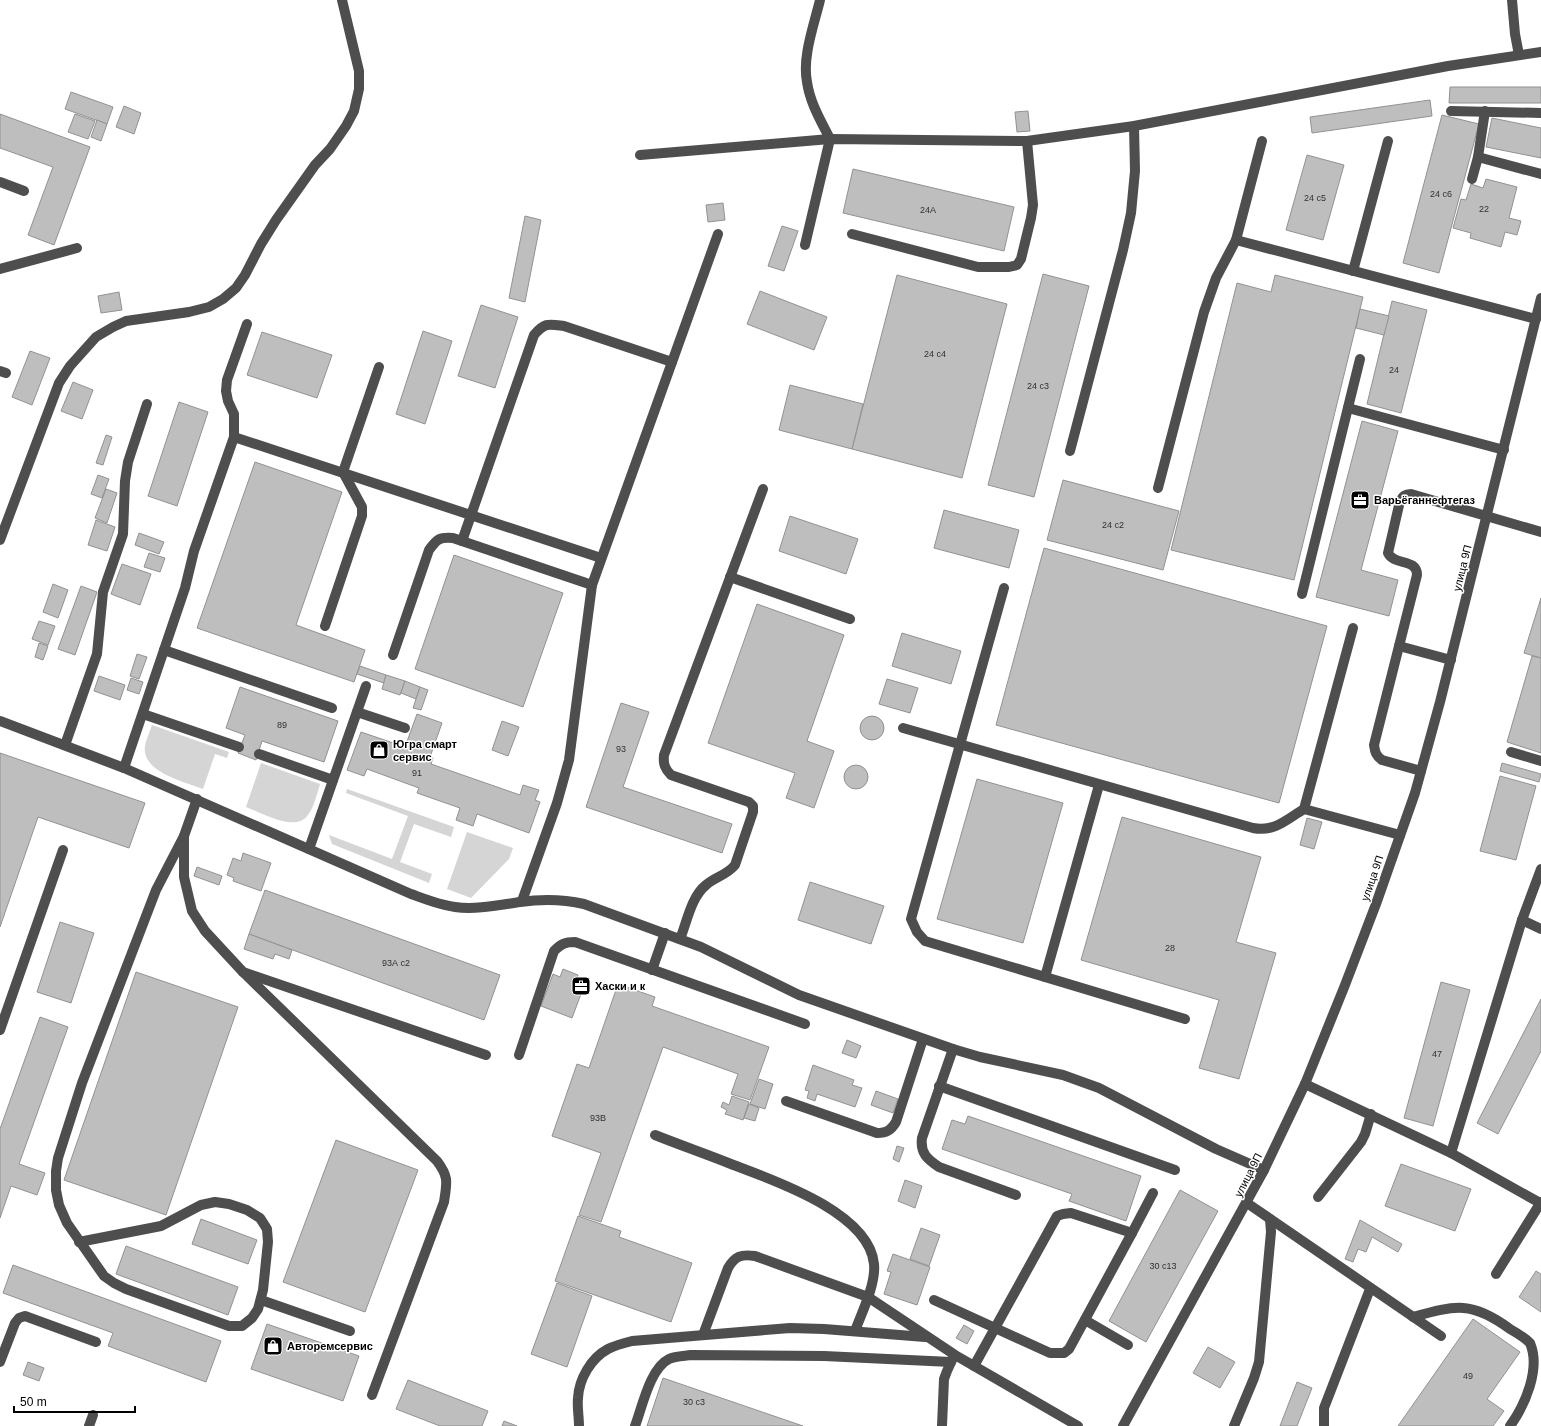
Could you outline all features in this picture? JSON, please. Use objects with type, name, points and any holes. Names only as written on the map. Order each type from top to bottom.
[{"type":"street","points":[[0,540],[59,383],[70,366],[96,337],[126,321],[189,312],[209,307],[223,299],[236,288],[276,220],[315,165],[346,126],[354,111],[359,89],[359,71],[342,0]]},
{"type":"street","points":[[806,245],[830,139],[813,104],[807,82],[807,55],[820,0]]},
{"type":"street","points":[[1512,0],[1515,34],[1519,55]]},
{"type":"street","points":[[640,155],[830,139],[1027,141],[1134,126],[1448,66],[1541,52]]},
{"type":"street","points":[[1451,111],[1541,113]]},
{"type":"street","points":[[1472,179],[1478,157],[1485,111]]},
{"type":"street","points":[[1070,450],[1123,250],[1131,213],[1135,171],[1134,126]]},
{"type":"street","points":[[852,234],[978,267],[1009,267],[1017,265],[1021,259],[1033,206],[1027,141]]},
{"type":"street","points":[[1158,488],[1204,312],[1216,278],[1236,240],[1262,141]]},
{"type":"street","points":[[1353,271],[1388,141]]},
{"type":"street","points":[[1478,157],[1541,174]]},
{"type":"street","points":[[0,182],[24,191]]},
{"type":"street","points":[[522,902],[557,803],[569,760],[592,585],[718,234]]},
{"type":"street","points":[[1236,240],[1536,319]]},
{"type":"street","points":[[0,269],[77,248]]},
{"type":"street","name":"улица 9П","points":[[1123,1426],[1264,1170],[1305,1084],[1345,985],[1400,835],[1421,771],[1451,660],[1541,298]]},
{"type":"street","points":[[124,768],[185,588],[194,551],[234,437],[235,422],[234,414],[228,402],[226,391],[227,380],[247,324]]},
{"type":"street","points":[[462,541],[534,335],[541,327],[551,324],[564,326],[672,362]]},
{"type":"street","points":[[1302,594],[1360,359]]},
{"type":"street","points":[[325,626],[362,516],[362,507],[343,472],[378,367]]},
{"type":"street","points":[[65,745],[97,654],[103,592],[123,534],[125,481],[128,462],[147,404]]},
{"type":"street","points":[[1348,408],[1504,450]]},
{"type":"street","points":[[234,437],[472,514],[601,558]]},
{"type":"street","points":[[680,939],[699,891],[707,884],[730,871],[735,865],[753,812],[753,806],[750,802],[671,775],[665,770],[663,762],[664,755],[763,489]]},
{"type":"street","points":[[1421,771],[1382,760],[1377,756],[1374,745],[1417,575],[1417,570],[1415,567],[1390,557],[1388,553],[1388,548],[1402,497],[1406,494],[1411,494],[1541,532]]},
{"type":"street","points":[[393,655],[429,550],[435,541],[443,537],[453,538],[592,585]]},
{"type":"street","points":[[730,577],[850,619]]},
{"type":"street","points":[[1004,588],[911,919],[917,932],[925,941],[1185,1019]]},
{"type":"street","points":[[903,728],[1264,830],[1275,827],[1304,809],[1353,628]]},
{"type":"street","points":[[1399,646],[1451,660]]},
{"type":"street","points":[[164,650],[332,708]]},
{"type":"street","points":[[309,849],[366,686]]},
{"type":"street","points":[[357,712],[405,728]]},
{"type":"street","points":[[142,714],[239,747]]},
{"type":"street","points":[[0,720],[124,768],[411,894],[437,903],[456,907],[479,907],[550,899],[568,900],[584,904],[665,933],[714,953],[798,995],[953,1049],[980,1057],[1063,1075],[1099,1088],[1216,1149],[1264,1170]]},
{"type":"street","points":[[1511,752],[1541,761]]},
{"type":"street","points":[[259,754],[333,780]]},
{"type":"street","points":[[1045,977],[1099,784]]},
{"type":"street","points":[[79,1242],[161,1226],[201,1206],[215,1202],[230,1204],[247,1210],[260,1218],[267,1229],[268,1242],[261,1300],[258,1309],[252,1318],[242,1326],[229,1326],[126,1289],[114,1283],[104,1276],[79,1242],[67,1223],[59,1205],[56,1190],[58,1158],[82,1083],[156,890],[184,836],[197,799]]},
{"type":"street","points":[[1304,809],[1400,835]]},
{"type":"street","points":[[184,836],[184,877],[192,911],[205,931],[243,972],[437,1161],[445,1173],[447,1186],[444,1202],[372,1395]]},
{"type":"street","points":[[0,1030],[63,850]]},
{"type":"street","points":[[1451,1153],[1522,920],[1541,869]]},
{"type":"street","points":[[1522,920],[1541,929]]},
{"type":"street","points":[[652,970],[665,933]]},
{"type":"street","points":[[519,1055],[554,951],[566,942],[575,942],[805,1024]]},
{"type":"street","points":[[243,972],[486,1055]]},
{"type":"street","points":[[786,1101],[877,1133],[885,1133],[892,1129],[896,1122],[923,1039]]},
{"type":"street","points":[[953,1049],[922,1138],[921,1146],[924,1154],[930,1161],[939,1167],[1016,1195]]},
{"type":"street","points":[[1305,1084],[1451,1153],[1541,1203],[1496,1274]]},
{"type":"street","points":[[939,1086],[1175,1170]]},
{"type":"street","points":[[1318,1198],[1360,1142],[1365,1134],[1371,1114]]},
{"type":"street","points":[[655,1135],[788,1185],[810,1196],[852,1225],[867,1244],[874,1263],[874,1277],[855,1331]]},
{"type":"street","points":[[934,1300],[1050,1352],[1060,1354],[1064,1353],[1069,1349],[1153,1193]]},
{"type":"street","points":[[1247,1203],[1370,1289],[1441,1336]]},
{"type":"street","points":[[974,1366],[1057,1216],[1071,1213],[1132,1233]]},
{"type":"street","points":[[1234,1426],[1259,1362],[1271,1232],[1270,1219]]},
{"type":"street","points":[[704,1335],[728,1268],[733,1260],[738,1256],[747,1255],[754,1256],[868,1296],[927,1337],[953,1359]]},
{"type":"street","points":[[1324,1426],[1324,1408],[1370,1289]]},
{"type":"street","points":[[261,1300],[350,1331]]},
{"type":"street","points":[[1413,1317],[1446,1308],[1475,1310],[1488,1314],[1500,1321],[1529,1342],[1537,1356],[1538,1367],[1536,1378],[1532,1392],[1510,1426]]},
{"type":"street","points":[[0,1362],[15,1323],[19,1318],[25,1316],[96,1342]]},
{"type":"street","points":[[1085,1320],[1128,1345]]},
{"type":"street","points":[[579,1426],[578,1398],[581,1383],[586,1372],[597,1358],[607,1350],[632,1341],[790,1328],[855,1331],[927,1337]]},
{"type":"street","points":[[636,1426],[654,1375],[668,1359],[691,1355],[953,1359],[974,1366],[1078,1426]]},
{"type":"street","points":[[942,1426],[944,1379],[953,1359]]},
{"type":"street","points":[[89,1426],[93,1415]]},
{"type":"shaded area","points":[[152,725],[229,752],[227,758],[215,754],[203,789],[166,775],[150,763],[146,755],[145,746]]},
{"type":"shaded area","points":[[261,763],[320,784],[312,808],[308,815],[302,820],[287,822],[278,820],[246,807]]},
{"type":"shaded area","points":[[347,789],[454,827],[451,837],[414,824],[400,862],[432,874],[429,883],[332,844],[329,835],[392,859],[408,816],[346,793]]},
{"type":"shaded area","points":[[467,832],[513,848],[509,859],[471,898],[447,889]]},
{"type":"building","points":[[1450,87],[1541,87],[1541,103],[1449,103]]},
{"type":"building","points":[[71,92],[113,107],[107,124],[65,109]]},
{"type":"building","points":[[1430,100],[1432,116],[1312,133],[1310,117]]},
{"type":"building","points":[[124,106],[141,113],[134,134],[116,127]]},
{"type":"building","points":[[1028,111],[1030,131],[1017,132],[1015,112]]},
{"type":"building","points":[[0,114],[90,147],[54,245],[28,235],[53,167],[0,148]]},
{"type":"building","points":[[75,114],[95,121],[88,139],[68,132]]},
{"type":"building","points":[[1442,115],[1479,124],[1439,273],[1403,263]]},
{"type":"building","points":[[1492,118],[1541,128],[1541,158],[1486,147]]},
{"type":"building","points":[[97,120],[107,124],[101,141],[91,137]]},
{"type":"building","points":[[1307,155],[1344,165],[1323,240],[1286,230]]},
{"type":"building","points":[[853,169],[1014,207],[1004,251],[843,213]]},
{"type":"building","points":[[1486,179],[1517,187],[1509,218],[1521,221],[1517,235],[1505,232],[1501,247],[1470,238],[1471,233],[1453,228],[1461,199],[1466,200],[1471,184],[1483,188]]},
{"type":"building","points":[[723,203],[725,220],[708,222],[706,205]]},
{"type":"building","points":[[525,216],[541,220],[525,302],[509,298]]},
{"type":"building","points":[[782,226],[798,231],[784,271],[768,266]]},
{"type":"building","points":[[1043,274],[1089,286],[1034,497],[988,485]]},
{"type":"building","points":[[897,275],[1007,304],[962,478],[852,449]]},
{"type":"building","points":[[1275,275],[1363,297],[1294,580],[1171,550],[1237,283],[1271,292]]},
{"type":"building","points":[[760,291],[827,317],[814,350],[747,324]]},
{"type":"building","points":[[119,292],[122,310],[101,313],[98,296]]},
{"type":"building","points":[[1392,301],[1427,310],[1401,413],[1367,404]]},
{"type":"building","points":[[481,305],[518,317],[495,388],[458,376]]},
{"type":"building","points":[[1360,309],[1389,316],[1384,335],[1356,328]]},
{"type":"building","points":[[423,331],[452,341],[425,424],[396,414]]},
{"type":"building","points":[[262,332],[332,355],[317,398],[247,375]]},
{"type":"building","points":[[30,351],[50,358],[32,405],[12,397]]},
{"type":"building","points":[[73,382],[93,390],[82,419],[61,411]]},
{"type":"building","points":[[790,385],[863,404],[852,449],[779,430]]},
{"type":"building","points":[[179,402],[208,412],[177,506],[148,496]]},
{"type":"building","name":"Варьёганнефтегаз","points":[[1362,421],[1398,431],[1361,570],[1398,580],[1389,616],[1316,597]]},
{"type":"building","points":[[106,435],[112,437],[103,465],[96,463]]},
{"type":"building","points":[[255,462],[342,492],[296,625],[365,650],[354,682],[197,628]]},
{"type":"building","points":[[98,475],[109,479],[102,498],[91,494]]},
{"type":"building","points":[[1063,480],[1179,511],[1163,570],[1047,540]]},
{"type":"building","points":[[106,489],[117,493],[107,523],[95,518]]},
{"type":"building","points":[[944,510],[1019,530],[1009,568],[934,548]]},
{"type":"building","points":[[790,516],[858,539],[846,574],[779,551]]},
{"type":"building","points":[[96,520],[115,527],[107,551],[88,545]]},
{"type":"building","points":[[139,533],[164,542],[159,554],[135,545]]},
{"type":"building","points":[[1044,548],[1327,626],[1279,803],[996,725]]},
{"type":"building","points":[[149,553],[165,558],[160,572],[144,567]]},
{"type":"building","points":[[454,555],[563,593],[523,707],[415,669]]},
{"type":"building","points":[[122,564],[151,574],[140,605],[111,594]]},
{"type":"building","points":[[53,584],[68,590],[58,618],[43,612]]},
{"type":"building","points":[[81,586],[97,592],[75,655],[58,649]]},
{"type":"building","points":[[1541,598],[1541,658],[1524,653]]},
{"type":"building","points":[[757,604],[844,635],[807,741],[834,751],[814,808],[786,798],[795,773],[708,743]]},
{"type":"building","points":[[39,621],[55,626],[48,645],[32,639]]},
{"type":"building","points":[[902,633],[961,651],[951,684],[892,666]]},
{"type":"building","points":[[39,643],[48,646],[43,660],[35,657]]},
{"type":"building","points":[[137,654],[147,657],[139,679],[130,676]]},
{"type":"building","points":[[1532,656],[1541,658],[1541,753],[1507,742]]},
{"type":"building","points":[[360,666],[386,675],[384,683],[357,674]]},
{"type":"building","points":[[386,675],[405,681],[400,695],[382,689]]},
{"type":"building","points":[[99,676],[125,685],[120,700],[94,691]]},
{"type":"building","points":[[131,678],[143,682],[139,694],[127,690]]},
{"type":"building","points":[[887,679],[918,688],[910,713],[879,704]]},
{"type":"building","points":[[405,681],[420,687],[416,699],[401,693]]},
{"type":"building","points":[[240,687],[338,721],[324,762],[262,741],[256,760],[238,753],[245,735],[226,728]]},
{"type":"building","points":[[420,687],[428,690],[421,710],[413,708]]},
{"type":"building","points":[[621,703],[649,712],[623,787],[732,824],[722,853],[586,807]]},
{"type":"building","points":[[417,714],[442,723],[430,757],[433,758],[431,764],[520,795],[523,785],[539,790],[535,800],[540,802],[529,833],[477,814],[473,826],[456,820],[460,808],[417,793],[419,788],[367,769],[364,776],[347,770],[361,732],[405,747]]},
{"type":"building","points":[[872,716],[877,717],[883,723],[883,733],[877,739],[872,740],[867,739],[861,733],[860,728],[861,723],[867,717]]},
{"type":"building","points":[[502,721],[519,727],[508,756],[492,750]]},
{"type":"building","points":[[0,753],[145,803],[129,848],[38,817],[0,927]]},
{"type":"building","points":[[1502,763],[1541,774],[1539,782],[1500,771]]},
{"type":"building","points":[[856,765],[861,766],[867,772],[867,782],[861,788],[856,789],[851,788],[845,782],[844,777],[845,772],[851,766]]},
{"type":"building","points":[[1500,776],[1536,786],[1516,860],[1480,851]]},
{"type":"building","points":[[977,779],[1063,803],[1023,943],[937,919]]},
{"type":"building","points":[[1122,817],[1261,857],[1236,942],[1276,953],[1239,1079],[1199,1068],[1219,1000],[1081,960]]},
{"type":"building","points":[[1307,818],[1322,822],[1314,849],[1300,845]]},
{"type":"building","points":[[243,853],[271,863],[261,891],[233,881],[234,878],[227,875],[233,858],[241,861]]},
{"type":"building","points":[[197,867],[222,876],[219,885],[194,876]]},
{"type":"building","points":[[810,882],[884,906],[871,944],[798,920]]},
{"type":"building","points":[[265,890],[500,975],[484,1020],[249,934]]},
{"type":"building","points":[[60,922],[94,933],[71,1003],[37,992]]},
{"type":"building","points":[[249,934],[292,950],[289,959],[275,954],[273,959],[244,949]]},
{"type":"building","points":[[563,969],[578,975],[576,982],[584,986],[572,1018],[541,1006],[553,974],[560,977]]},
{"type":"building","points":[[136,972],[238,1007],[166,1215],[64,1180]]},
{"type":"building","points":[[1441,982],[1470,990],[1433,1126],[1404,1118]]},
{"type":"building","points":[[618,984],[655,997],[652,1006],[769,1047],[750,1100],[731,1094],[738,1074],[663,1047],[601,1222],[579,1215],[601,1153],[552,1136],[577,1064],[589,1068]]},
{"type":"building","points":[[1541,999],[1541,1051],[1498,1134],[1477,1123]]},
{"type":"building","points":[[40,1017],[68,1027],[19,1164],[45,1173],[37,1195],[11,1186],[0,1218],[0,1129]]},
{"type":"building","points":[[847,1040],[861,1046],[856,1058],[842,1053]]},
{"type":"building","points":[[813,1065],[854,1080],[852,1085],[862,1088],[855,1107],[817,1094],[815,1101],[807,1098],[809,1091],[805,1090]]},
{"type":"building","points":[[759,1079],[773,1084],[765,1109],[750,1104]]},
{"type":"building","points":[[876,1091],[898,1099],[893,1113],[871,1105]]},
{"type":"building","points":[[732,1096],[749,1102],[743,1120],[725,1114],[727,1110],[721,1107],[723,1102],[729,1105]]},
{"type":"building","points":[[749,1104],[759,1108],[755,1121],[744,1118]]},
{"type":"building","points":[[968,1116],[1141,1176],[1126,1221],[1069,1201],[1072,1194],[942,1149],[952,1120],[965,1124]]},
{"type":"building","points":[[336,1140],[418,1170],[365,1312],[283,1282]]},
{"type":"building","points":[[897,1146],[904,1148],[899,1162],[893,1159]]},
{"type":"building","points":[[1401,1164],[1471,1189],[1455,1231],[1385,1206]]},
{"type":"building","points":[[905,1180],[922,1186],[915,1208],[898,1201]]},
{"type":"building","points":[[1180,1190],[1218,1211],[1146,1342],[1109,1321]]},
{"type":"building","points":[[578,1216],[621,1231],[619,1237],[692,1263],[671,1322],[555,1281]]},
{"type":"building","points":[[201,1219],[257,1240],[248,1264],[192,1244]]},
{"type":"building","points":[[1360,1220],[1402,1244],[1398,1252],[1372,1237],[1366,1252],[1358,1249],[1353,1262],[1345,1259]]},
{"type":"building","points":[[921,1228],[940,1235],[929,1266],[910,1259]]},
{"type":"building","points":[[126,1246],[238,1287],[228,1315],[116,1274]]},
{"type":"building","points":[[893,1254],[930,1267],[917,1305],[884,1294],[891,1272],[887,1271]]},
{"type":"building","points":[[13,1265],[221,1341],[206,1382],[108,1346],[113,1333],[3,1293]]},
{"type":"building","points":[[1536,1271],[1541,1274],[1541,1312],[1519,1297]]},
{"type":"building","points":[[557,1283],[592,1296],[567,1367],[531,1354]]},
{"type":"building","points":[[1473,1319],[1520,1352],[1487,1399],[1504,1411],[1493,1426],[1398,1426]]},
{"type":"building","points":[[267,1324],[359,1356],[343,1401],[251,1369]]},
{"type":"building","points":[[964,1325],[974,1331],[967,1344],[956,1338]]},
{"type":"building","points":[[1208,1347],[1235,1362],[1220,1388],[1193,1373]]},
{"type":"building","points":[[28,1362],[44,1368],[39,1381],[23,1375]]},
{"type":"building","points":[[663,1378],[803,1426],[647,1426]]},
{"type":"building","points":[[408,1380],[488,1411],[482,1426],[440,1426],[396,1409]]},
{"type":"building","points":[[1297,1382],[1312,1388],[1297,1426],[1280,1426]]},
{"type":"building","points":[[504,1421],[517,1426],[502,1426]]},
{"type":"place","name":"Варьёганнефтегаз","points":[[1360,500]]},
{"type":"place","name":"Югра смарт сервис","points":[[379,750]]},
{"type":"place","name":"Хаски и к","points":[[581,986]]},
{"type":"place","name":"Авторемсервис","points":[[273,1346]]}]
